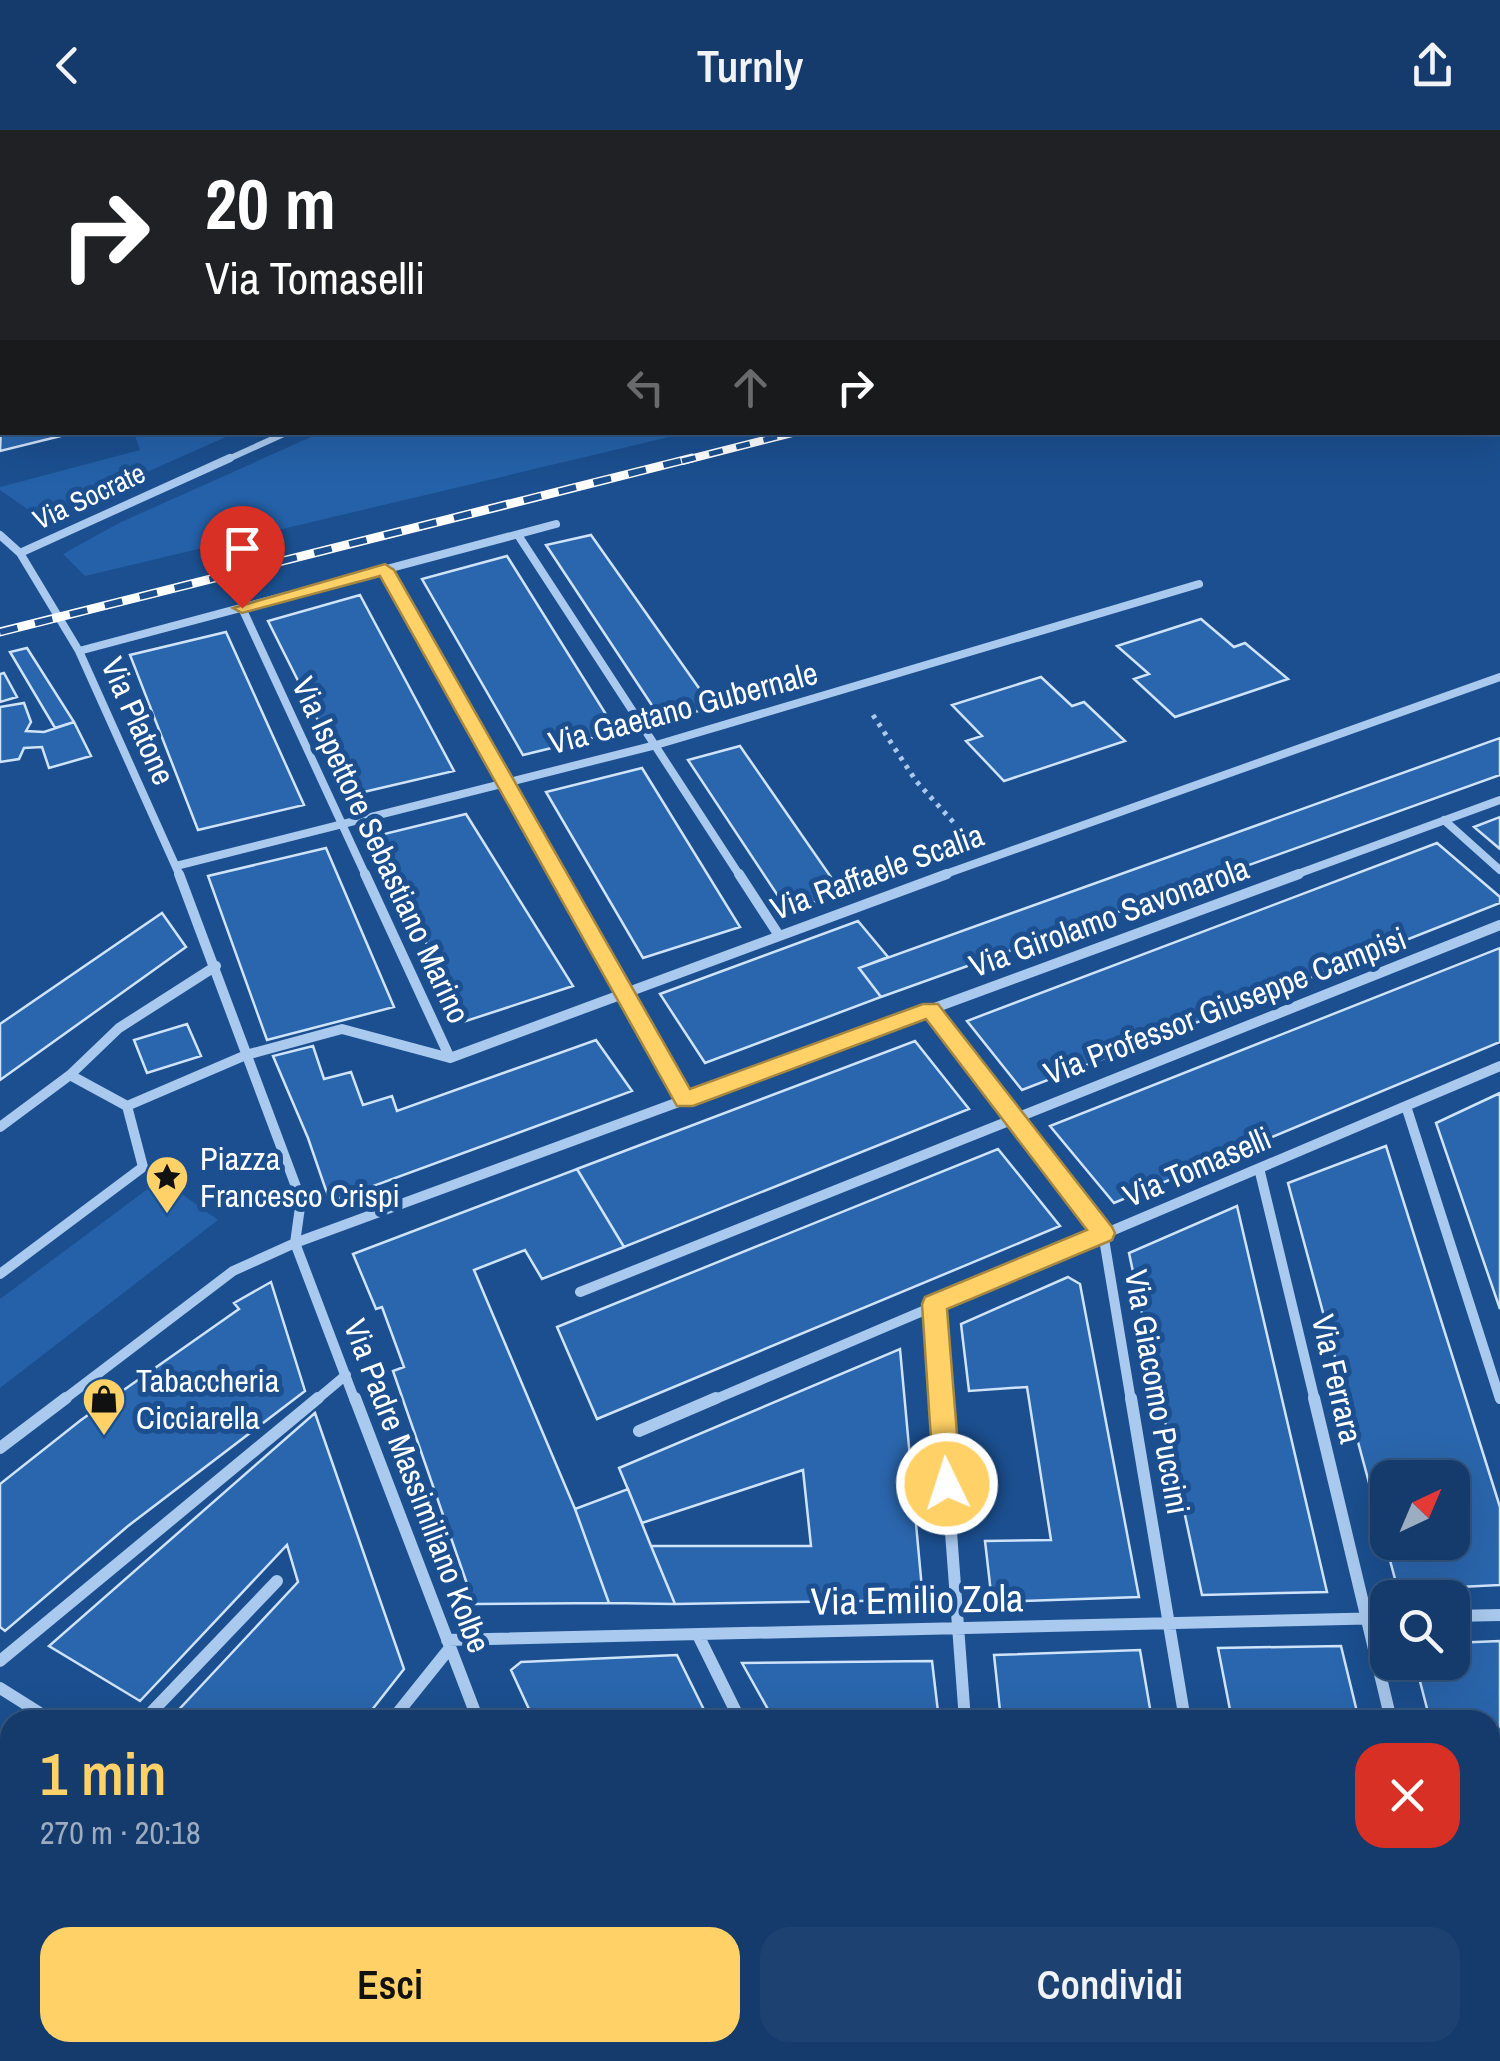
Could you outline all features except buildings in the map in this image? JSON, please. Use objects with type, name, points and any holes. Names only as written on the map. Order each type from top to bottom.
[{"type":"street","name":"Via Socrate","points":[[20,553],[281,435]]},
{"type":"street","points":[[79,651],[556,524]]},
{"type":"street","name":"Via Platone","points":[[0,535],[20,553],[79,651],[176,866],[301,1200],[295,1243]]},
{"type":"street","points":[[518,535],[778,934]]},
{"type":"street","points":[[385,570],[685,1100]]},
{"type":"street","name":"Via Gaetano Gubernale","points":[[176,866],[656,745],[1199,584]]},
{"type":"street","name":"Via Ispettore Sebastiano Marino","points":[[242,608],[450,1058]]},
{"type":"street","name":"Via Raffaele Scalia","points":[[450,1058],[986,858],[1500,677]]},
{"type":"street","name":"Via Girolamo Savonarola","points":[[0,1448],[233,1271],[295,1243],[1500,800]]},
{"type":"street","points":[[1444,820],[1500,870]]},
{"type":"street","name":"Via Professor Giuseppe Campisi","points":[[580,1292],[1500,925]]},
{"type":"street","points":[[0,1127],[70,1076],[119,1028],[216,966]]},
{"type":"street","name":"Via Giacomo Puccini","points":[[930,1010],[1103,1233],[1183,1710]]},
{"type":"street","points":[[127,1106],[246,1055],[342,1029],[450,1058]]},
{"type":"street","name":"Via Tomaselli","points":[[638,1431],[1500,1066]]},
{"type":"street","points":[[0,1274],[144,1168],[127,1106],[70,1076]]},
{"type":"street","points":[[1406,1106],[1500,1399]]},
{"type":"street","name":"Via Ferrara","points":[[1259,1168],[1389,1710]]},
{"type":"street","name":"Via Padre Massimiliano Kolbe","points":[[295,1243],[474,1710]]},
{"type":"street","points":[[934,1304],[964,1710]]},
{"type":"street","points":[[0,1661],[346,1375]]},
{"type":"street","points":[[154,1710],[277,1581]]},
{"type":"street","points":[[1470,1616],[1500,1615]]},
{"type":"street","name":"Via Emilio Zola","points":[[448,1645],[1370,1618]]},
{"type":"street","points":[[698,1636],[735,1710]]},
{"type":"street","points":[[399,1710],[448,1645]]},
{"type":"street","points":[[0,1688],[35,1710]]},
{"type":"path","points":[[855,687],[916,781],[986,858]]},
{"type":"shaded area","points":[[135,435],[230,435],[70,506],[30,511],[0,490],[0,487],[140,450]]},
{"type":"shaded area","points":[[316,435],[678,435],[85,576],[63,554],[119,523]]},
{"type":"shaded area","points":[[161,1179],[218,1220],[0,1388],[0,1299]]},
{"type":"railway","points":[[682,461],[784,435]]},
{"type":"railway","points":[[0,632],[692,458]]},
{"type":"place","name":"Piazza Francesco Crispi","points":[[167,1215]]},
{"type":"place","name":"Tabaccheria Cicciarella","points":[[104,1437]]},
{"type":"route","points":[[242,608],[385,570],[685,1100],[930,1010],[1103,1233],[934,1304],[947,1484]]}]
